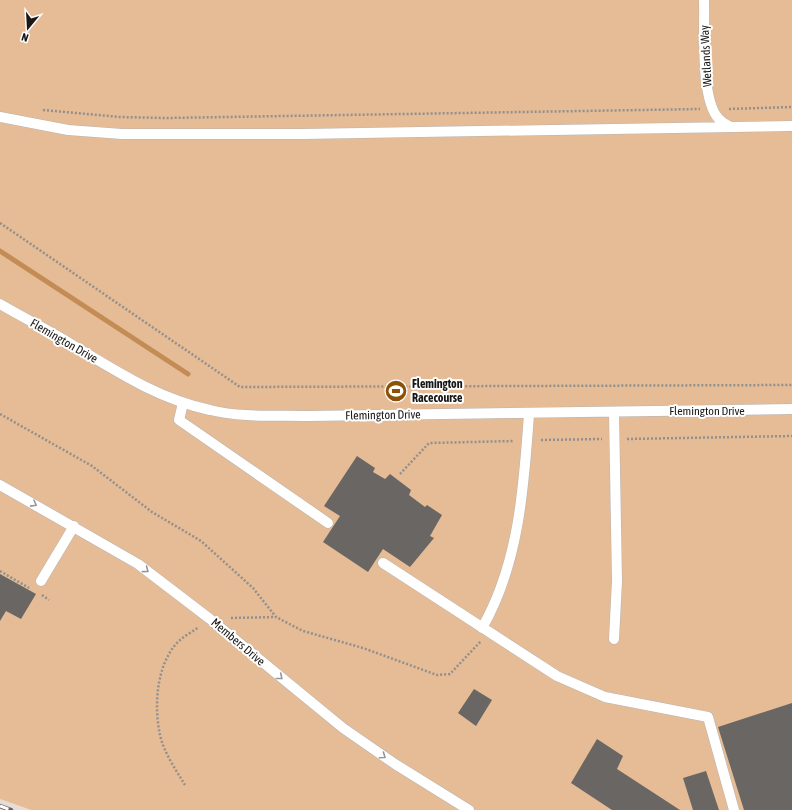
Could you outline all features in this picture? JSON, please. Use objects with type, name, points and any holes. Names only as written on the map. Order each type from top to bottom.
[{"type":"lane","name":"Wetlands Way","points":[[704,0],[706,78],[714,109],[718,118],[731,127]]},
{"type":"lane","points":[[0,116],[68,130],[122,134],[294,134],[792,126]]},
{"type":"lane","name":"Flemington Drive","points":[[0,304],[71,344],[128,380],[183,403],[210,410],[256,416],[614,413],[792,409]]},
{"type":"lane","points":[[183,403],[179,420],[328,523]]},
{"type":"lane","points":[[614,413],[617,581],[614,639]]},
{"type":"lane","points":[[486,630],[501,589],[509,560],[521,502],[529,414]]},
{"type":"lane","name":"Members Drive","points":[[0,485],[138,564],[210,619],[343,728],[395,764],[469,810]]},
{"type":"lane","points":[[42,581],[74,526]]},
{"type":"lane","points":[[383,563],[557,676],[605,696],[708,717],[734,810]]},
{"type":"path","points":[[38,109],[120,117],[166,118],[792,107]]},
{"type":"path","points":[[0,223],[240,387],[792,385]]},
{"type":"path","points":[[0,414],[92,466],[152,512],[201,541],[253,588],[276,617],[303,631],[363,648],[437,675],[450,674],[486,630]]},
{"type":"path","points":[[400,474],[430,443],[792,436]]},
{"type":"path","points":[[0,571],[31,589]]},
{"type":"path","points":[[37,592],[49,600]]},
{"type":"path","points":[[185,785],[167,753],[160,736],[158,700],[159,679],[166,659],[177,643],[210,619],[276,617]]},
{"type":"shaded area","name":"Flemington Racecourse","points":[[0,0],[792,0],[792,810],[31,810],[0,799]]},
{"type":"shaded area","points":[[0,799],[31,810],[0,810]]},
{"type":"building","points":[[357,456],[375,468],[373,472],[385,479],[390,474],[411,490],[409,495],[425,507],[427,505],[442,515],[430,536],[434,538],[410,567],[383,549],[368,572],[323,542],[340,516],[324,506]]},
{"type":"building","points":[[0,574],[36,594],[21,619],[6,611],[0,621]]},
{"type":"building","points":[[474,689],[492,700],[476,726],[458,713]]},
{"type":"building","points":[[792,703],[792,810],[744,810],[718,727]]},
{"type":"building","points":[[597,739],[623,756],[617,769],[680,810],[612,810],[571,783]]},
{"type":"building","points":[[706,771],[719,810],[693,810],[683,778]]},
{"type":"waterway","points":[[0,251],[188,374]]},
{"type":"railway","points":[[0,806],[11,810]]},
{"type":"place","name":"Flemington Racecourse","points":[[396,391]]}]
